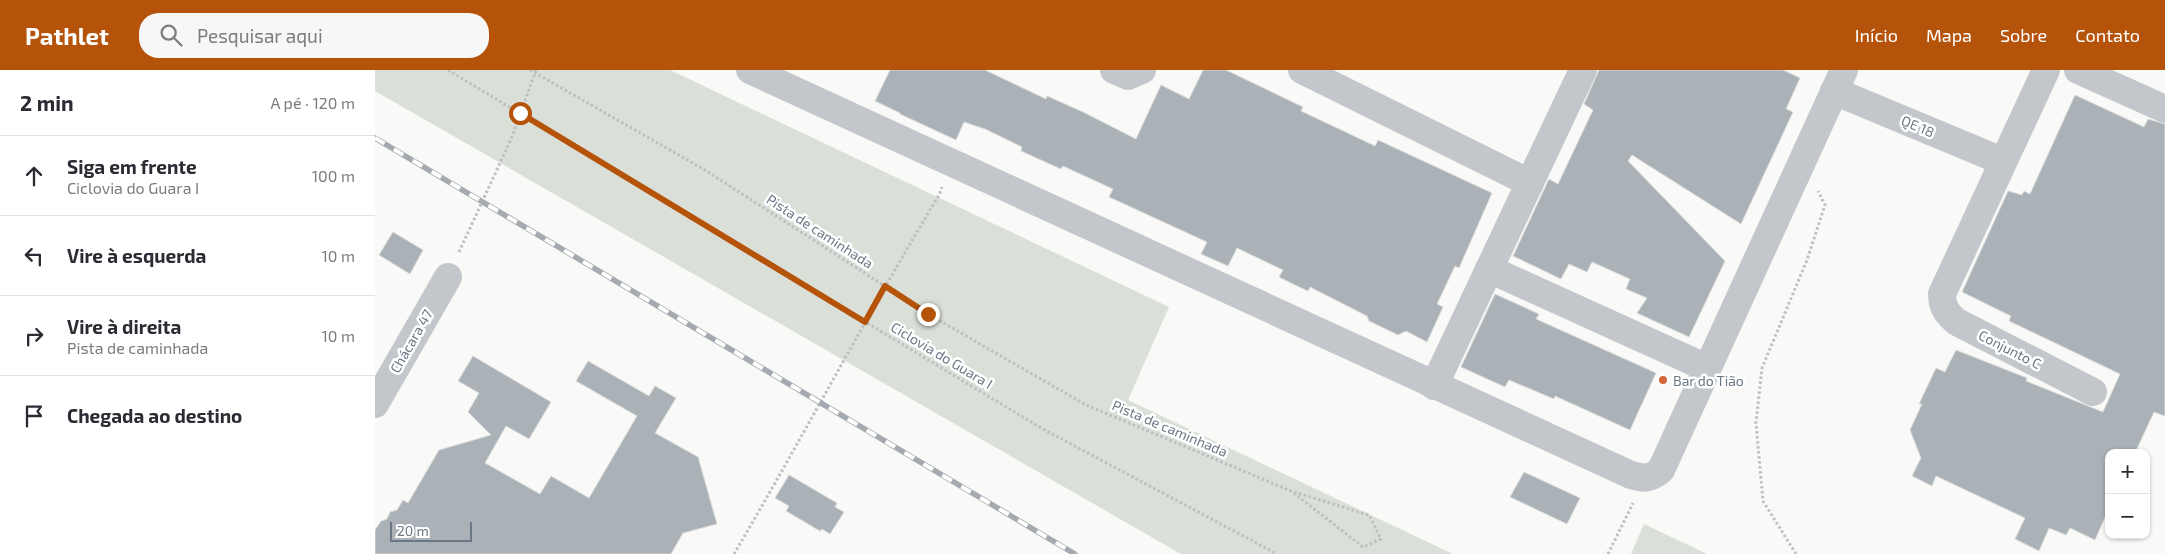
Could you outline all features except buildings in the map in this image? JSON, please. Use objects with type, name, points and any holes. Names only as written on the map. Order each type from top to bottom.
[{"type":"street","points":[[750,70],[1434,386],[1631,475],[1644,479],[1652,478],[1661,470],[1839,80]]},
{"type":"street","points":[[1114,70],[1128,76],[1142,70]]},
{"type":"street","points":[[1302,70],[1530,183]]},
{"type":"street","points":[[1434,386],[1583,70]]},
{"type":"street","points":[[2002,161],[2046,70]]},
{"type":"street","points":[[2078,70],[2165,109]]},
{"type":"street","name":"QE 18","points":[[1839,80],[2002,161]]},
{"type":"street","name":"Conjunto C","points":[[2002,161],[1942,294],[1942,304],[1948,315],[1957,322],[2093,392]]},
{"type":"street","points":[[1489,269],[1707,368]]},
{"type":"street","name":"Chácara 47","points":[[375,404],[448,277]]},
{"type":"path","name":"Ciclovia do Guara I","points":[[448,70],[1041,428],[1277,554]]},
{"type":"path","name":"Pista de caminhada","points":[[529,70],[705,170],[928,314],[1086,405],[1291,491],[1369,515],[1381,539],[1363,548],[1291,491]]},
{"type":"path","points":[[448,277],[512,138],[535,72]]},
{"type":"path","points":[[1796,554],[1763,501],[1756,423],[1762,368],[1807,260],[1825,206],[1803,158]]},
{"type":"path","points":[[734,554],[787,465],[885,286],[939,195],[949,162]]},
{"type":"path","points":[[1609,554],[1644,479]]},
{"type":"shaded area","points":[[375,70],[670,70],[1169,307],[1128,400],[1453,554],[1181,554],[375,91]]},
{"type":"shaded area","points":[[1644,524],[1707,554],[1631,554]]},
{"type":"railway","points":[[375,138],[1075,554]]},
{"type":"place","name":"Bar do Tião","points":[[1663,380]]},
{"type":"route","points":[[520,113],[865,322],[885,286],[928,314]]}]
